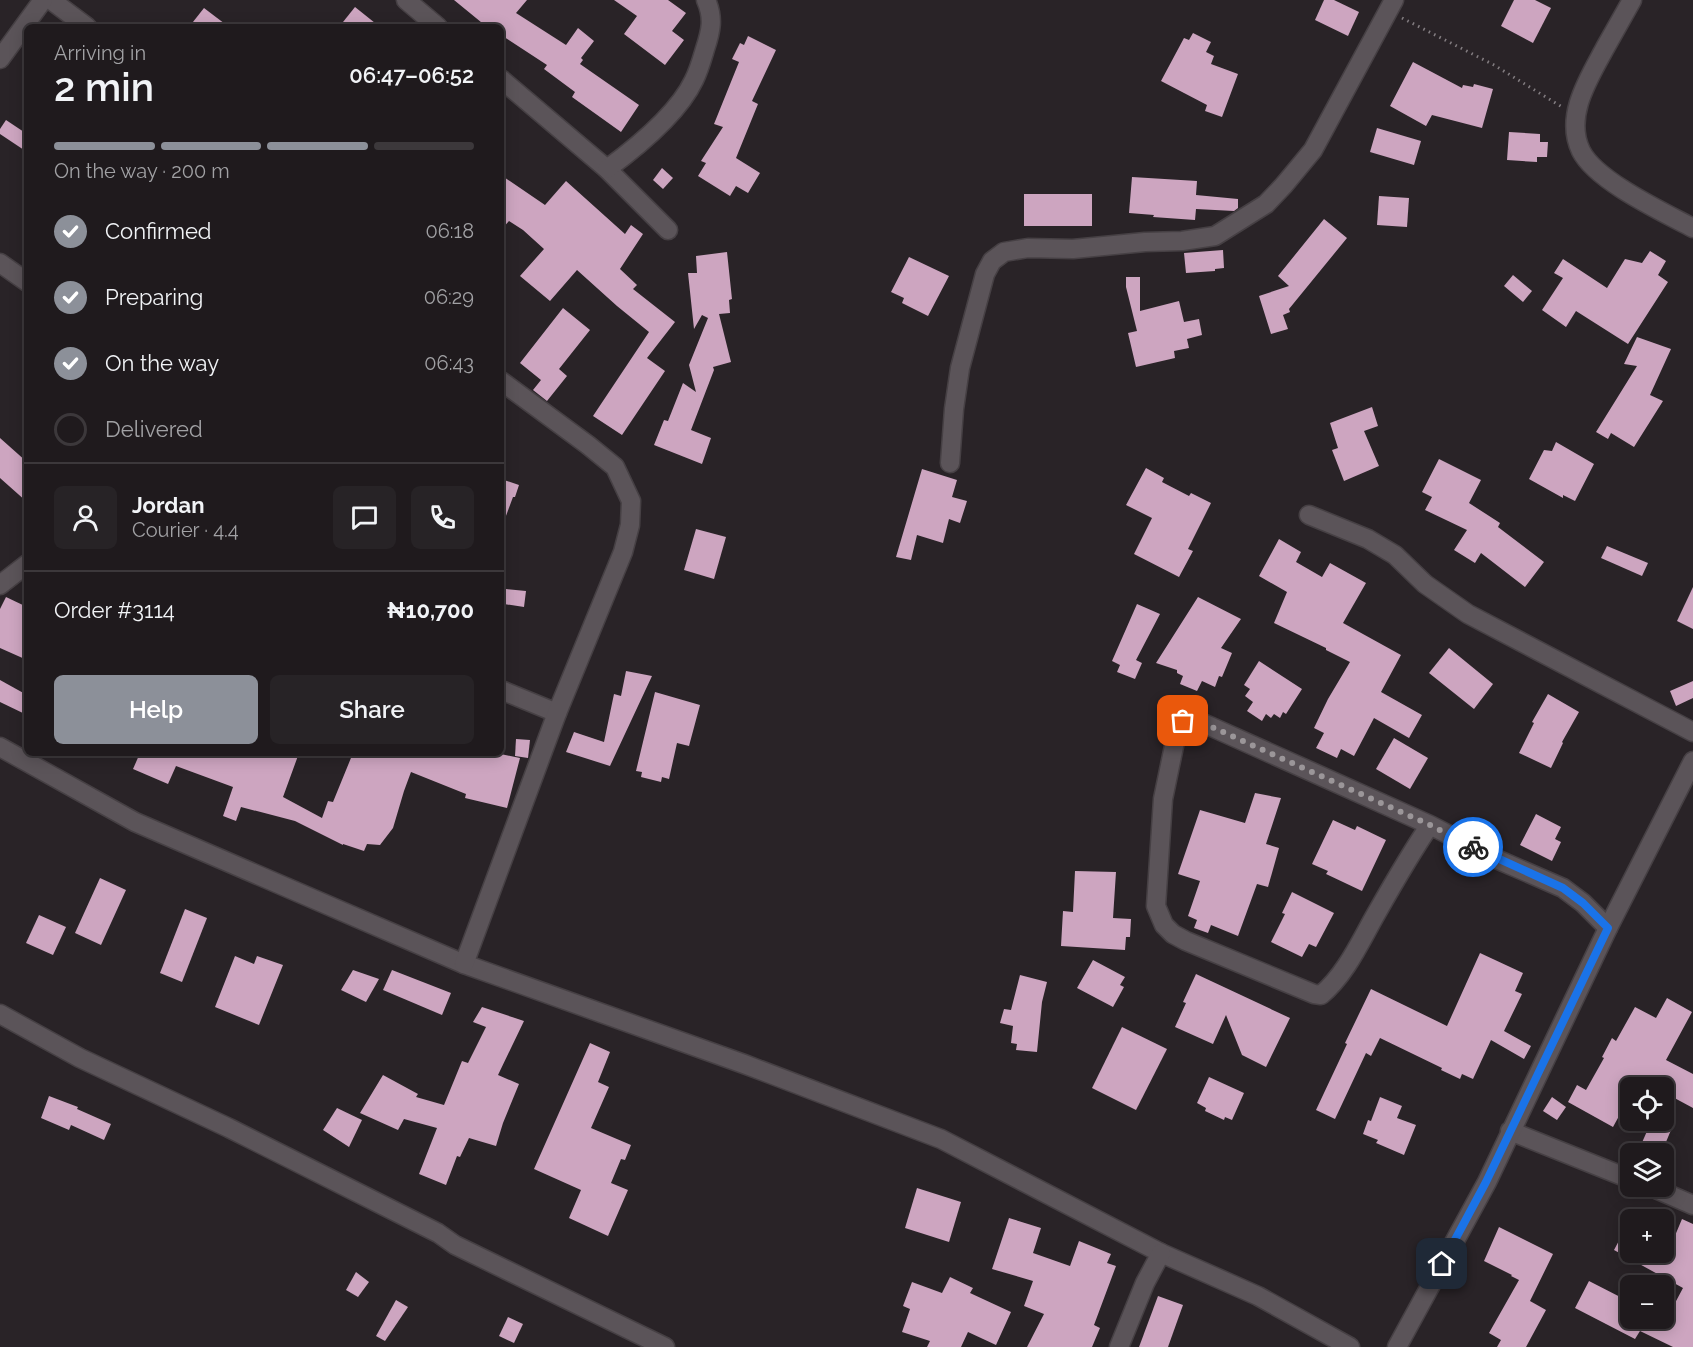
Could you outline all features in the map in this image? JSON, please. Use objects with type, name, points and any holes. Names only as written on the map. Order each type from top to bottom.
[{"type":"street","points":[[26,24],[43,0]]},
{"type":"street","points":[[51,0],[83,24]]},
{"type":"street","points":[[406,0],[434,24]]},
{"type":"street","points":[[607,169],[650,134],[679,103],[694,81],[712,23],[706,0]]},
{"type":"street","points":[[1632,0],[1582,89],[1576,116],[1576,133],[1581,151],[1597,170],[1632,196],[1693,228]]},
{"type":"street","points":[[950,462],[960,368],[985,274],[992,261],[1004,252],[1028,248],[1073,249],[1215,237],[1266,204],[1313,150],[1391,5]]},
{"type":"street","points":[[0,59],[24,26]]},
{"type":"street","points":[[505,90],[607,169],[668,230]]},
{"type":"street","points":[[0,263],[24,280]]},
{"type":"street","points":[[464,964],[557,713],[623,552],[630,525],[630,501],[615,467],[504,383]]},
{"type":"street","points":[[1309,515],[1368,538],[1395,555],[1425,584],[1468,614],[1693,732]]},
{"type":"street","points":[[0,585],[24,566]]},
{"type":"street","points":[[504,691],[557,713]]},
{"type":"street","points":[[1430,825],[1402,868],[1349,962],[1320,995],[1173,934],[1164,925],[1156,906],[1163,799],[1178,727],[1183,721],[1194,719],[1430,825],[1494,858],[1563,888],[1583,903],[1608,928]]},
{"type":"street","points":[[0,747],[135,822],[464,964],[744,1064],[941,1139],[1161,1253],[1258,1296],[1350,1347]]},
{"type":"street","points":[[1396,1347],[1486,1182],[1608,928],[1693,761]]},
{"type":"street","points":[[0,1014],[80,1058],[260,1143],[438,1233],[455,1245],[665,1347]]},
{"type":"street","points":[[1510,1131],[1620,1175]]},
{"type":"street","points":[[1674,1197],[1693,1205]]},
{"type":"street","points":[[1119,1347],[1145,1283],[1161,1253]]},
{"type":"path","points":[[1391,5],[1576,116]]},
{"type":"building","points":[[454,0],[527,0],[516,13],[566,45],[578,28],[594,41],[581,58],[583,60],[580,64],[639,105],[621,132],[572,97],[575,92],[544,69],[547,65],[504,37],[504,24],[483,24]]},
{"type":"building","points":[[614,0],[668,0],[686,13],[672,31],[684,40],[665,65],[624,34],[637,16]]},
{"type":"building","points":[[1324,0],[1334,0],[1359,12],[1348,36],[1315,20]]},
{"type":"building","points":[[1514,0],[1535,0],[1551,8],[1533,43],[1501,26]]},
{"type":"building","points":[[355,7],[376,24],[341,24]]},
{"type":"building","points":[[204,8],[225,24],[191,24]]},
{"type":"building","points":[[1193,33],[1211,42],[1206,52],[1214,56],[1211,64],[1238,74],[1222,117],[1205,111],[1207,105],[1161,81],[1184,38],[1189,40]]},
{"type":"building","points":[[748,36],[776,50],[752,101],[758,104],[736,158],[760,173],[748,193],[736,186],[730,196],[698,176],[706,163],[701,161],[723,127],[714,124],[739,62],[732,59],[740,43],[744,45]]},
{"type":"building","points":[[1413,62],[1462,88],[1463,85],[1473,87],[1474,84],[1493,89],[1482,128],[1432,115],[1426,126],[1390,106]]},
{"type":"building","points":[[6,120],[24,132],[24,150],[0,134],[0,129]]},
{"type":"building","points":[[1377,128],[1421,141],[1414,165],[1370,152]]},
{"type":"building","points":[[1509,132],[1540,134],[1540,142],[1548,142],[1547,157],[1537,157],[1537,162],[1507,160]]},
{"type":"building","points":[[662,168],[673,178],[663,189],[653,180]]},
{"type":"building","points":[[504,177],[545,205],[566,181],[625,234],[631,225],[643,234],[620,269],[637,285],[633,289],[675,322],[647,358],[665,371],[622,435],[593,416],[649,332],[577,270],[550,301],[520,276],[544,249],[509,221],[504,227]]},
{"type":"building","points":[[1132,177],[1197,181],[1196,195],[1238,199],[1238,208],[1234,211],[1196,209],[1195,220],[1129,213]]},
{"type":"building","points":[[1024,194],[1092,194],[1092,226],[1024,226]]},
{"type":"building","points":[[1379,196],[1409,198],[1407,227],[1377,225]]},
{"type":"building","points":[[1324,219],[1347,238],[1289,309],[1290,312],[1283,315],[1288,329],[1271,334],[1259,296],[1289,286],[1278,276]]},
{"type":"building","points":[[1223,250],[1224,268],[1215,269],[1215,271],[1186,273],[1184,253]]},
{"type":"building","points":[[1650,251],[1666,261],[1658,275],[1668,282],[1628,344],[1576,311],[1566,327],[1542,310],[1563,278],[1554,273],[1563,259],[1607,288],[1625,259],[1642,263]]},
{"type":"building","points":[[727,252],[732,299],[729,300],[730,313],[719,314],[731,362],[713,367],[714,370],[691,430],[711,438],[702,464],[654,445],[664,420],[668,421],[683,383],[696,392],[689,365],[708,318],[702,315],[694,329],[688,273],[697,273],[696,256]]},
{"type":"building","points":[[909,257],[949,276],[928,316],[902,303],[904,298],[891,292]]},
{"type":"building","points":[[1513,275],[1532,291],[1523,302],[1504,286]]},
{"type":"building","points":[[1126,277],[1140,277],[1140,311],[1179,301],[1184,322],[1199,319],[1202,335],[1187,339],[1189,348],[1174,351],[1175,358],[1136,367],[1128,333],[1137,331],[1126,287]]},
{"type":"building","points":[[563,308],[590,330],[559,369],[567,376],[547,401],[533,390],[541,380],[520,363]]},
{"type":"building","points":[[1637,337],[1671,349],[1650,395],[1663,401],[1634,447],[1611,433],[1608,439],[1596,432],[1637,366],[1624,364]]},
{"type":"building","points":[[1372,407],[1378,426],[1364,431],[1379,466],[1344,481],[1332,450],[1338,448],[1330,423]]},
{"type":"building","points":[[0,438],[24,459],[24,499],[0,478]]},
{"type":"building","points":[[1556,442],[1594,464],[1575,501],[1563,495],[1563,498],[1529,479],[1544,450],[1552,451]]},
{"type":"building","points":[[1439,459],[1481,480],[1469,503],[1500,523],[1498,527],[1544,562],[1525,587],[1481,553],[1475,563],[1454,550],[1467,530],[1425,510],[1432,497],[1422,492]]},
{"type":"building","points":[[1146,468],[1164,478],[1162,482],[1189,496],[1191,493],[1211,503],[1188,549],[1193,551],[1179,577],[1134,554],[1152,518],[1126,505]]},
{"type":"building","points":[[922,469],[957,480],[952,497],[967,501],[960,523],[949,519],[943,543],[917,535],[911,560],[896,557]]},
{"type":"building","points":[[504,480],[519,485],[504,521]]},
{"type":"building","points":[[696,529],[726,537],[714,579],[684,570]]},
{"type":"building","points":[[1279,539],[1301,552],[1296,562],[1322,577],[1330,563],[1366,583],[1343,623],[1401,655],[1381,692],[1422,715],[1409,738],[1374,718],[1354,756],[1341,749],[1337,758],[1316,748],[1324,733],[1314,728],[1350,662],[1274,623],[1287,592],[1259,576]]},
{"type":"building","points":[[1607,546],[1648,563],[1642,576],[1601,558]]},
{"type":"building","points":[[1693,587],[1693,629],[1677,621]]},
{"type":"building","points":[[506,589],[526,591],[524,607],[504,604]]},
{"type":"building","points":[[6,597],[24,606],[24,659],[0,648],[0,609]]},
{"type":"building","points":[[1198,597],[1241,619],[1221,648],[1232,653],[1222,677],[1219,676],[1215,687],[1202,681],[1197,691],[1180,684],[1183,676],[1177,673],[1177,670],[1156,663]]},
{"type":"building","points":[[1137,604],[1160,614],[1136,660],[1142,663],[1135,679],[1117,672],[1120,665],[1112,661]]},
{"type":"building","points":[[1449,648],[1493,684],[1474,709],[1429,673]]},
{"type":"building","points":[[1259,661],[1302,689],[1286,714],[1283,712],[1280,718],[1274,714],[1271,718],[1266,714],[1262,721],[1247,711],[1253,702],[1245,696],[1250,689],[1244,685]]},
{"type":"building","points":[[626,671],[652,676],[610,766],[566,752],[574,732],[604,742],[614,694],[621,696]]},
{"type":"building","points":[[0,680],[24,693],[24,714],[0,702]]},
{"type":"building","points":[[1693,681],[1693,698],[1676,706],[1670,691]]},
{"type":"building","points":[[655,692],[700,705],[689,746],[677,743],[669,779],[662,777],[661,782],[641,777],[642,772],[636,771]]},
{"type":"building","points":[[1548,694],[1579,712],[1551,768],[1519,753],[1534,723],[1532,722]]},
{"type":"building","points":[[1394,738],[1428,758],[1410,789],[1376,769]]},
{"type":"building","points":[[516,739],[530,740],[528,758],[515,756]]},
{"type":"building","points":[[504,755],[520,758],[507,808],[465,798],[466,794],[411,772],[393,828],[380,845],[367,844],[364,851],[343,845],[295,821],[241,807],[236,821],[223,816],[233,787],[176,766],[168,784],[133,769],[139,756],[298,756],[283,797],[322,818],[328,801],[333,802],[352,756]]},
{"type":"building","points":[[1255,793],[1281,798],[1266,844],[1279,848],[1268,887],[1257,884],[1238,936],[1211,925],[1208,933],[1194,928],[1197,920],[1188,916],[1200,881],[1178,874],[1200,810],[1245,823]]},
{"type":"building","points":[[1536,814],[1561,827],[1555,839],[1561,842],[1552,861],[1520,845]]},
{"type":"building","points":[[1333,820],[1355,830],[1357,826],[1386,840],[1362,891],[1326,874],[1328,871],[1312,864]]},
{"type":"building","points":[[1075,871],[1116,872],[1113,918],[1131,919],[1130,937],[1126,937],[1125,950],[1061,946],[1063,911],[1073,912]]},
{"type":"building","points":[[100,878],[126,890],[101,945],[75,933]]},
{"type":"building","points":[[1292,892],[1334,913],[1316,947],[1309,944],[1302,957],[1271,942],[1285,914],[1282,913]]},
{"type":"building","points":[[185,909],[207,918],[182,982],[160,973]]},
{"type":"building","points":[[39,915],[66,927],[53,955],[26,943]]},
{"type":"building","points":[[1480,953],[1523,973],[1515,991],[1522,994],[1504,1031],[1531,1046],[1524,1059],[1491,1040],[1473,1079],[1462,1074],[1460,1079],[1380,1038],[1371,1056],[1366,1053],[1335,1119],[1316,1110],[1371,989],[1447,1026]]},
{"type":"building","points":[[235,956],[254,964],[257,956],[283,965],[259,1025],[215,1007]]},
{"type":"building","points":[[1093,960],[1125,977],[1120,985],[1124,987],[1113,1007],[1077,988]]},
{"type":"building","points":[[353,970],[379,979],[366,1002],[341,990]]},
{"type":"building","points":[[392,970],[451,993],[442,1015],[383,990]]},
{"type":"building","points":[[1196,974],[1290,1018],[1266,1067],[1242,1055],[1226,1015],[1213,1044],[1175,1027]]},
{"type":"building","points":[[1020,975],[1047,982],[1042,1002],[1037,1052],[1016,1050],[1017,1044],[1011,1043],[1013,1026],[1000,1023],[1004,1009],[1011,1010]]},
{"type":"building","points":[[1667,998],[1692,1012],[1666,1060],[1693,1074],[1693,1108],[1674,1098],[1674,1077],[1620,1077],[1620,1114],[1613,1127],[1568,1102],[1577,1085],[1586,1090],[1612,1038],[1616,1041],[1635,1007],[1656,1018]]},
{"type":"building","points":[[482,1007],[524,1021],[498,1075],[519,1084],[496,1146],[469,1138],[460,1157],[457,1156],[446,1185],[419,1174],[437,1128],[404,1119],[398,1130],[360,1113],[383,1075],[418,1094],[416,1097],[444,1105],[462,1061],[468,1063],[486,1027],[473,1022]]},
{"type":"building","points":[[1122,1027],[1167,1049],[1136,1110],[1092,1088]]},
{"type":"building","points":[[590,1043],[610,1052],[598,1082],[609,1087],[591,1128],[631,1145],[625,1160],[621,1159],[611,1183],[628,1190],[608,1236],[569,1218],[581,1190],[534,1169]]},
{"type":"building","points":[[1209,1077],[1244,1093],[1232,1120],[1225,1117],[1224,1120],[1205,1111],[1206,1108],[1197,1103]]},
{"type":"building","points":[[49,1096],[78,1107],[77,1109],[111,1124],[104,1140],[71,1125],[69,1130],[41,1118]]},
{"type":"building","points":[[1380,1097],[1402,1106],[1397,1118],[1416,1125],[1404,1155],[1376,1143],[1378,1140],[1363,1134],[1368,1120],[1371,1121]]},
{"type":"building","points":[[1552,1097],[1566,1107],[1557,1120],[1543,1111]]},
{"type":"building","points":[[337,1108],[362,1120],[349,1147],[323,1130]]},
{"type":"building","points":[[1647,1131],[1671,1131],[1666,1143],[1642,1143]]},
{"type":"building","points":[[917,1188],[961,1202],[949,1242],[905,1228]]},
{"type":"building","points":[[1009,1218],[1041,1228],[1033,1253],[1070,1266],[1079,1241],[1111,1254],[1107,1263],[1116,1266],[1094,1325],[1100,1328],[1092,1347],[1027,1347],[1044,1314],[1024,1306],[1033,1281],[992,1269]]},
{"type":"building","points":[[1682,1219],[1693,1224],[1693,1347],[1673,1347],[1640,1331],[1635,1339],[1575,1308],[1589,1281],[1620,1297],[1620,1329],[1674,1329],[1674,1305],[1683,1288],[1674,1283],[1674,1275],[1659,1275],[1638,1263],[1674,1263],[1674,1238]]},
{"type":"building","points":[[1499,1227],[1553,1254],[1530,1301],[1546,1310],[1526,1347],[1497,1347],[1501,1340],[1489,1333],[1519,1280],[1484,1261]]},
{"type":"building","points":[[1620,1239],[1620,1253],[1614,1250]]},
{"type":"building","points":[[356,1272],[369,1282],[358,1297],[346,1290]]},
{"type":"building","points":[[950,1277],[973,1288],[970,1293],[1011,1312],[996,1345],[968,1332],[961,1347],[927,1347],[930,1341],[902,1332],[910,1309],[903,1306],[912,1282],[942,1293]]},
{"type":"building","points":[[1158,1296],[1183,1305],[1168,1347],[1139,1347]]},
{"type":"building","points":[[396,1300],[408,1307],[385,1341],[376,1336]]},
{"type":"building","points":[[508,1317],[523,1324],[514,1343],[499,1336]]},
{"type":"way so far","points":[[1183,721],[1194,719],[1430,825],[1473,847]]},
{"type":"route","points":[[1442,1264],[1486,1182],[1608,928],[1583,903],[1563,888],[1473,847]]}]
